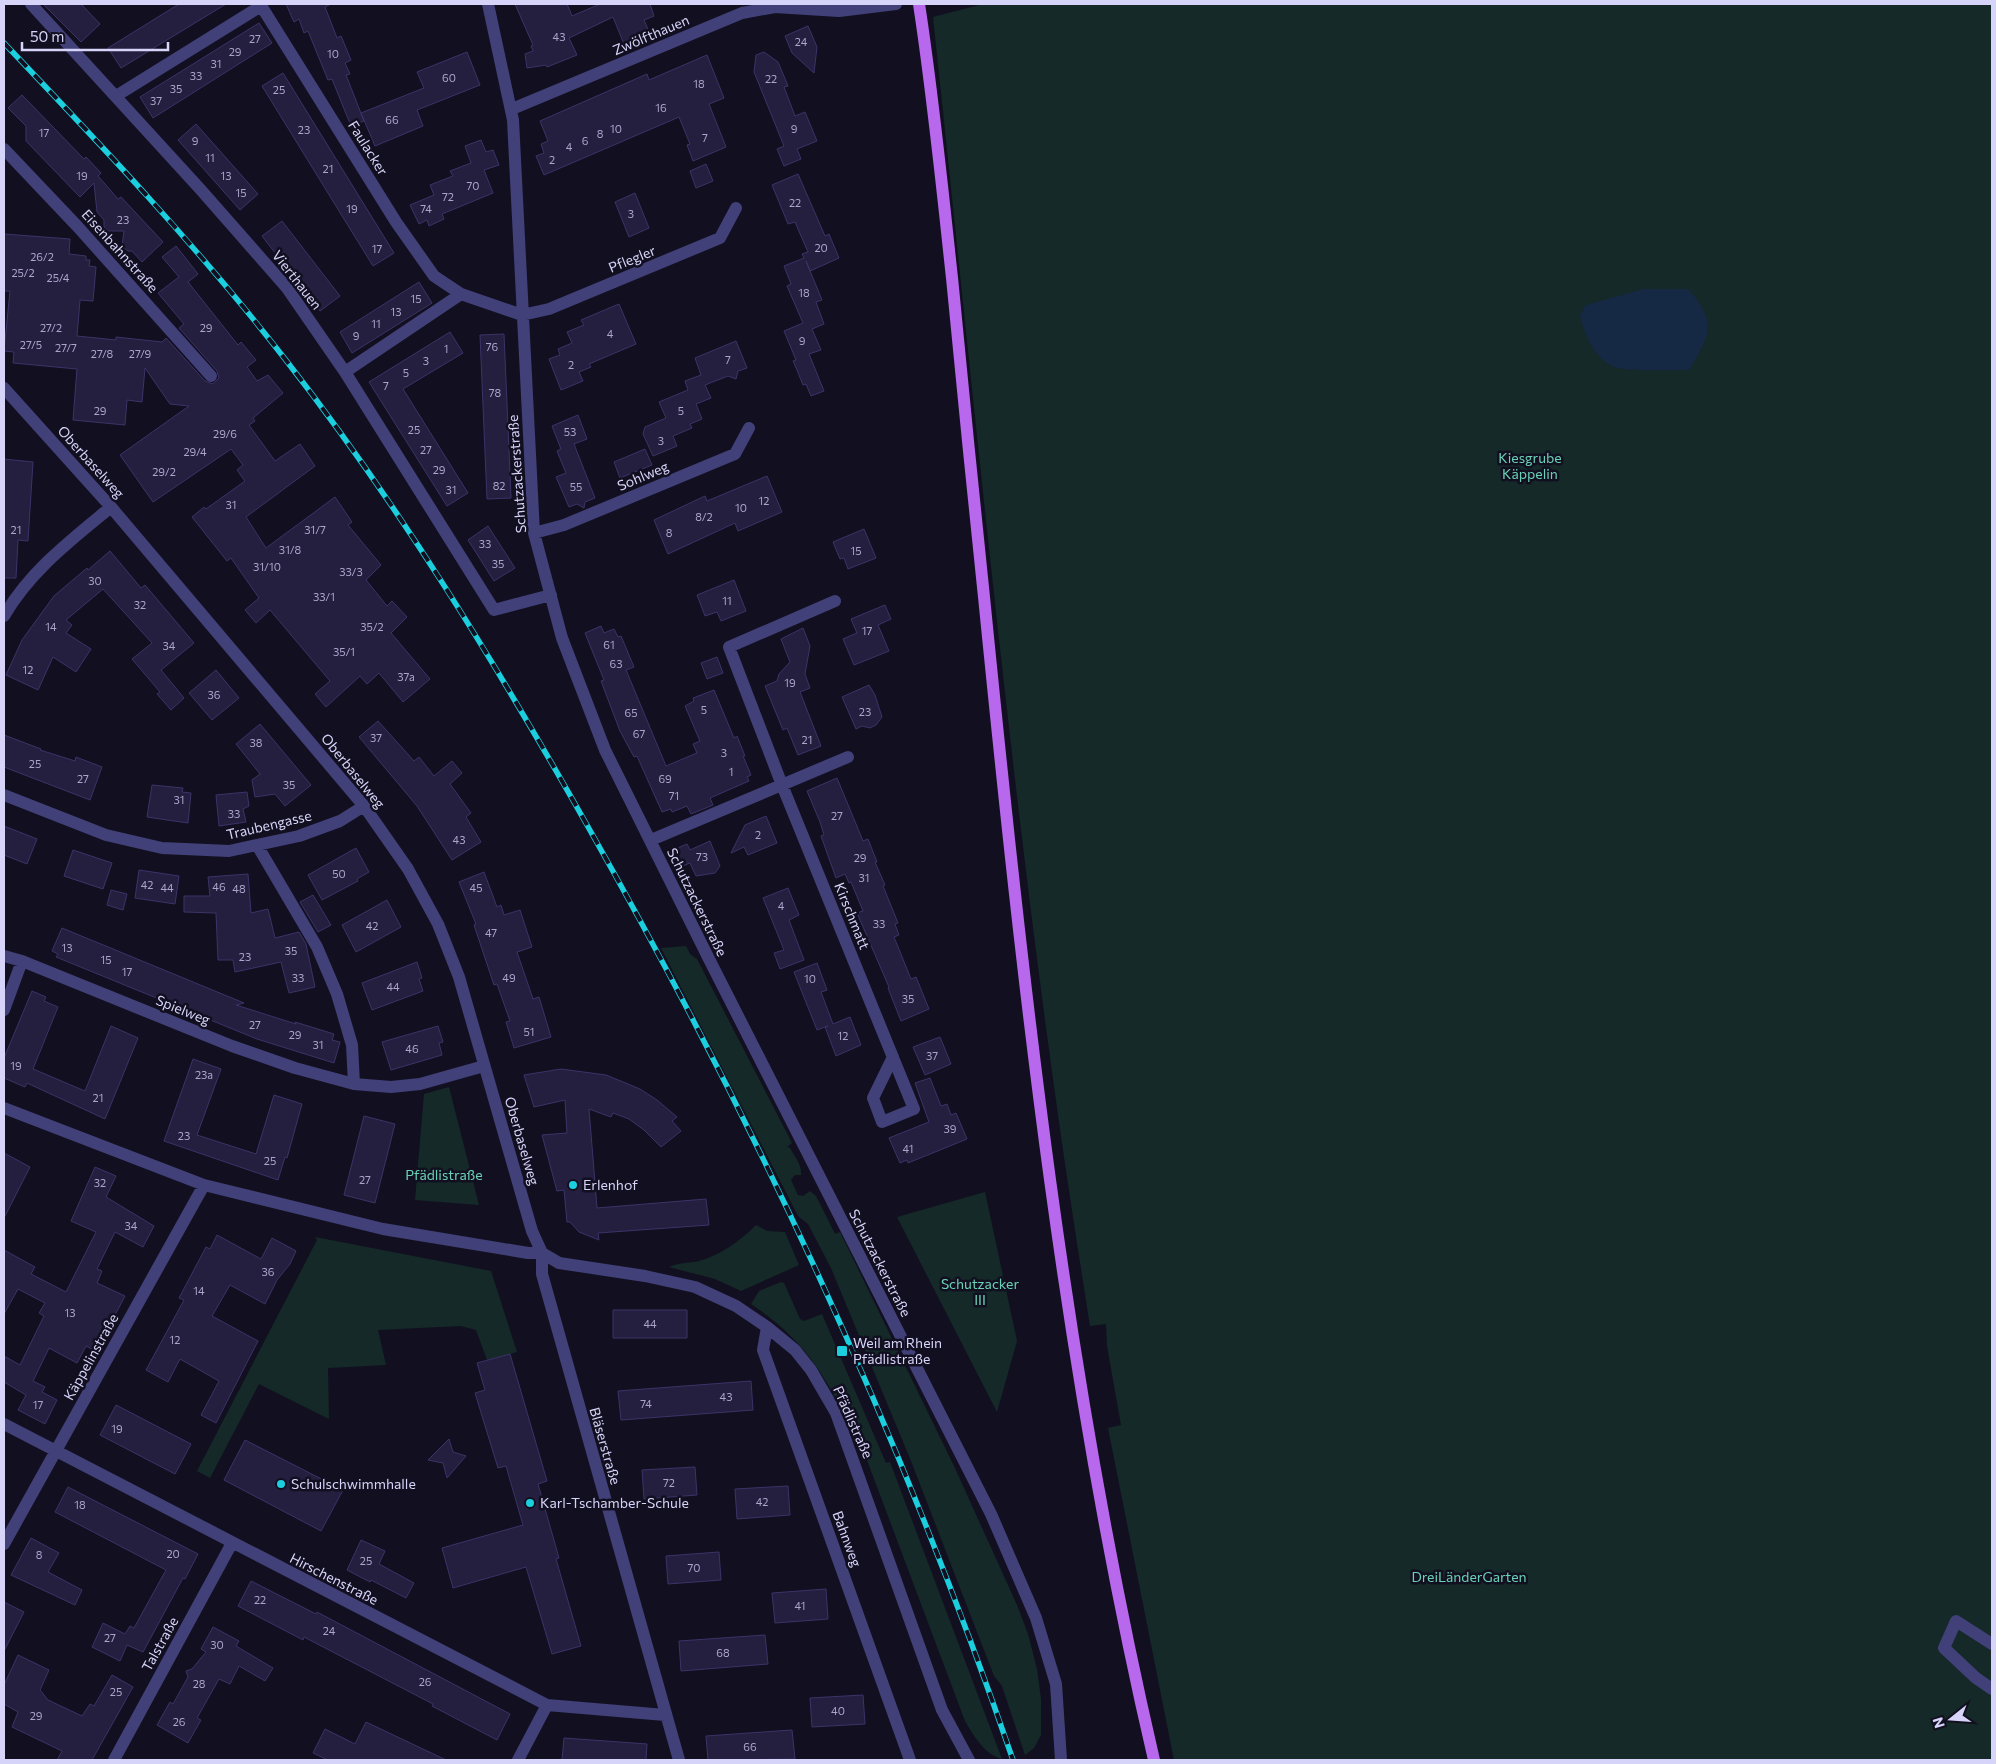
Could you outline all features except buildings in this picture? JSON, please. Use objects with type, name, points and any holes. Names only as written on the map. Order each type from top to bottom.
[{"type":"main road","points":[[920,4],[928,57],[943,195],[1021,954],[1047,1162],[1090,1439],[1124,1623],[1154,1760]]},
{"type":"street","name":"Vierthauen","points":[[31,4],[116,96],[287,288],[345,372],[494,610],[551,595]]},
{"type":"street","name":"Schutzackerstraße","points":[[488,4],[512,109],[534,533],[562,638],[605,750],[718,977],[991,1514],[1036,1618],[1056,1684],[1059,1759]]},
{"type":"street","name":"Zwölfthauen","points":[[512,109],[742,13],[775,6],[839,11],[896,4]]},
{"type":"street","name":"Faulacker","points":[[116,96],[260,5],[396,222],[434,276],[461,294],[522,315]]},
{"type":"street","name":"Eisenbahnstraße","points":[[4,149],[78,227],[212,376]]},
{"type":"street","name":"Pflegler","points":[[522,315],[549,309],[720,238],[736,208]]},
{"type":"street","points":[[345,372],[461,294]]},
{"type":"street","name":"Oberbaselweg","points":[[4,388],[111,507],[364,806],[408,869],[438,924],[459,977],[532,1231],[542,1254]]},
{"type":"street","name":"Sohlweg","points":[[534,533],[564,525],[735,454],[749,428]]},
{"type":"street","points":[[4,616],[13,601],[48,559],[111,507]]},
{"type":"street","name":"Kirschmatt","points":[[835,601],[729,647],[782,785],[894,1058],[914,1109],[882,1122],[873,1098],[894,1058]]},
{"type":"street","points":[[651,840],[848,757]]},
{"type":"street","name":"Traubengasse","points":[[4,795],[106,835],[162,848],[229,851],[299,836],[340,821],[364,806]]},
{"type":"street","points":[[257,845],[317,947],[337,994],[352,1045],[354,1084]]},
{"type":"street","name":"Spielweg","points":[[4,956],[22,961],[232,1046],[295,1068],[354,1084],[390,1087],[420,1084],[484,1066]]},
{"type":"street","points":[[4,1010],[22,961]]},
{"type":"street","name":"Pfädlistraße","points":[[4,1108],[204,1185],[383,1229],[519,1252],[542,1254],[559,1263],[645,1276],[695,1287],[736,1306],[768,1327],[795,1350],[811,1370],[836,1413],[942,1710],[969,1760]]},
{"type":"street","name":"Käppelinstraße","points":[[4,1544],[204,1185]]},
{"type":"street","name":"Bläserstraße","points":[[542,1254],[542,1274],[679,1760]]},
{"type":"street","name":"Bahnweg","points":[[768,1327],[763,1350],[910,1760]]},
{"type":"street","name":"Hirschenstraße","points":[[4,1424],[547,1705],[665,1715]]},
{"type":"street","name":"Talstraße","points":[[114,1760],[232,1543]]},
{"type":"street","points":[[1992,1644],[1956,1621],[1944,1648],[1976,1678],[1992,1689]]},
{"type":"street","points":[[518,1760],[547,1705]]},
{"type":"green space","name":"Kiesgrube Käppelin","points":[[983,4],[1992,4],[1992,1760],[1174,1760],[1108,1428],[1121,1425],[1107,1346],[1106,1324],[1090,1326],[1075,1231],[1024,857],[992,577],[933,17]]},
{"type":"green space","points":[[686,946],[690,954],[697,959],[792,1143],[787,1147],[790,1148],[796,1158],[801,1171],[801,1175],[795,1175],[791,1180],[798,1195],[803,1196],[810,1191],[816,1196],[835,1234],[840,1232],[954,1466],[1017,1605],[1028,1634],[1037,1669],[1041,1699],[1041,1735],[1034,1748],[1025,1755],[1002,1686],[994,1676],[911,1461],[831,1268],[808,1224],[798,1216],[661,948]]},
{"type":"green space","name":"Pfädlistraße","points":[[449,1087],[479,1205],[415,1200],[424,1094]]},
{"type":"green space","name":"Schutzacker III","points":[[985,1192],[1017,1341],[997,1412],[897,1217]]},
{"type":"green space","points":[[756,1225],[767,1231],[785,1232],[799,1265],[741,1291],[715,1279],[669,1267],[699,1261],[715,1255],[737,1242]]},
{"type":"green space","points":[[315,1237],[491,1271],[517,1352],[487,1360],[476,1330],[461,1326],[378,1330],[386,1365],[328,1368],[329,1419],[259,1384],[210,1478],[197,1471],[317,1240]]},
{"type":"green space","points":[[781,1282],[784,1283],[800,1319],[804,1321],[822,1314],[886,1463],[890,1462],[1002,1759],[985,1749],[965,1721],[847,1407],[841,1409],[824,1377],[792,1337],[751,1304],[759,1291]]},
{"type":"water","points":[[1643,289],[1688,289],[1703,310],[1708,328],[1706,337],[1689,370],[1618,368],[1605,362],[1590,344],[1580,315],[1586,305]]},
{"type":"railway","points":[[4,43],[113,158],[218,277],[252,317],[327,414],[445,586],[553,765],[649,937],[709,1051],[767,1166],[822,1283],[874,1400],[923,1519],[970,1639],[1013,1760]]},
{"type":"place","name":"Erlenhof","points":[[573,1185]]},
{"type":"place","name":"Weil am Rhein Pfädlistraße","points":[[842,1351]]},
{"type":"place","name":"Schulschwimmhalle","points":[[281,1484]]},
{"type":"place","name":"Karl-Tschamber-Schule","points":[[530,1503]]},
{"type":"park label","name":"DreiLänderGarten","points":[[1469,1577]]}]
